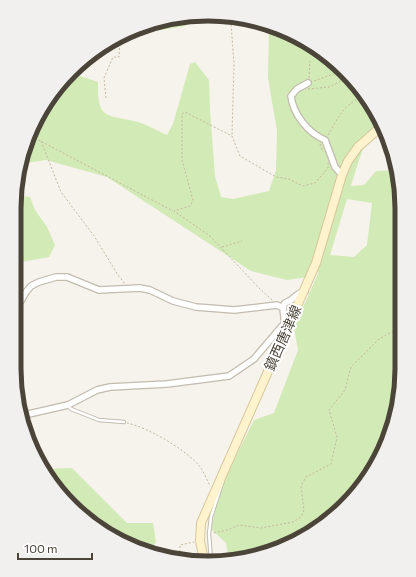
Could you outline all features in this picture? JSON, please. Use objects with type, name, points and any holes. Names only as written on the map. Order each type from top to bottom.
[{"type":"main road","name":"鎮西唐津線","points":[[203,556],[200,541],[201,523],[286,326],[305,290],[316,263],[342,175],[348,161],[358,147],[378,129]]},
{"type":"street","points":[[308,83],[297,89],[291,96],[296,113],[306,127],[322,139],[335,167],[342,175]]},
{"type":"street","points":[[21,301],[31,286],[56,277],[66,277],[98,290],[106,291],[129,288],[150,290],[173,301],[196,307],[234,310],[277,305],[283,308]]},
{"type":"street","points":[[27,414],[68,405],[97,390],[167,384],[229,376],[254,359],[282,326],[286,326],[283,308],[284,304],[298,293],[305,290]]},
{"type":"lane","points":[[68,405],[72,409],[99,420],[124,422]]},
{"type":"lane","points":[[211,556],[209,534],[211,517],[223,483],[223,471]]},
{"type":"path","points":[[231,23],[234,64],[232,136],[240,156],[276,177],[289,179],[303,186],[315,183],[328,168],[328,160]]},
{"type":"path","points":[[106,98],[104,78],[113,57],[119,57],[120,43]]},
{"type":"path","points":[[310,61],[308,83],[337,73]]},
{"type":"path","points":[[304,91],[310,88],[329,87],[344,80]]},
{"type":"path","points":[[324,153],[320,146],[322,139],[344,109],[359,98]]},
{"type":"path","points":[[174,211],[190,206],[193,200],[182,160],[182,114],[185,112],[232,136]]},
{"type":"path","points":[[34,138],[174,211],[199,228],[210,236],[277,305]]},
{"type":"path","points":[[41,141],[61,192],[94,236],[118,275],[129,288]]},
{"type":"path","points":[[222,248],[242,241]]},
{"type":"path","points":[[209,534],[227,530],[239,525],[261,528],[293,522],[301,517],[304,510],[301,486],[306,477],[331,464],[337,437],[330,410],[345,390],[351,367],[379,340],[395,331]]},
{"type":"path","points":[[124,422],[137,425],[184,451],[200,468],[211,489],[212,496]]},
{"type":"path","points":[[180,553],[180,545],[200,541]]},
{"type":"green space","points":[[188,22],[185,26],[140,34],[160,27]]},
{"type":"green space","points":[[269,31],[302,46],[331,67],[347,83],[351,91],[355,92],[375,124],[366,142],[351,186],[364,185],[376,171],[391,170],[395,196],[395,381],[389,417],[381,441],[370,463],[349,492],[322,517],[291,537],[256,550],[228,555],[226,543],[211,529],[221,486],[254,420],[274,413],[298,350],[294,328],[319,271],[314,276],[287,280],[251,271],[107,177],[46,160],[26,163],[35,136],[46,114],[67,85],[77,75],[98,82],[99,104],[106,114],[142,123],[167,135],[173,124],[190,64],[195,62],[209,80],[215,176],[221,197],[233,199],[269,191],[276,170],[277,131],[268,78]],"holes":[[[347,199],[372,203],[367,245],[354,257],[330,255]]]},
{"type":"green space","points":[[21,196],[30,197],[35,210],[47,227],[55,245],[49,257],[21,262]]},
{"type":"green space","points":[[72,468],[127,523],[153,523],[156,542],[152,547],[125,537],[94,517],[67,492],[50,469]]}]
